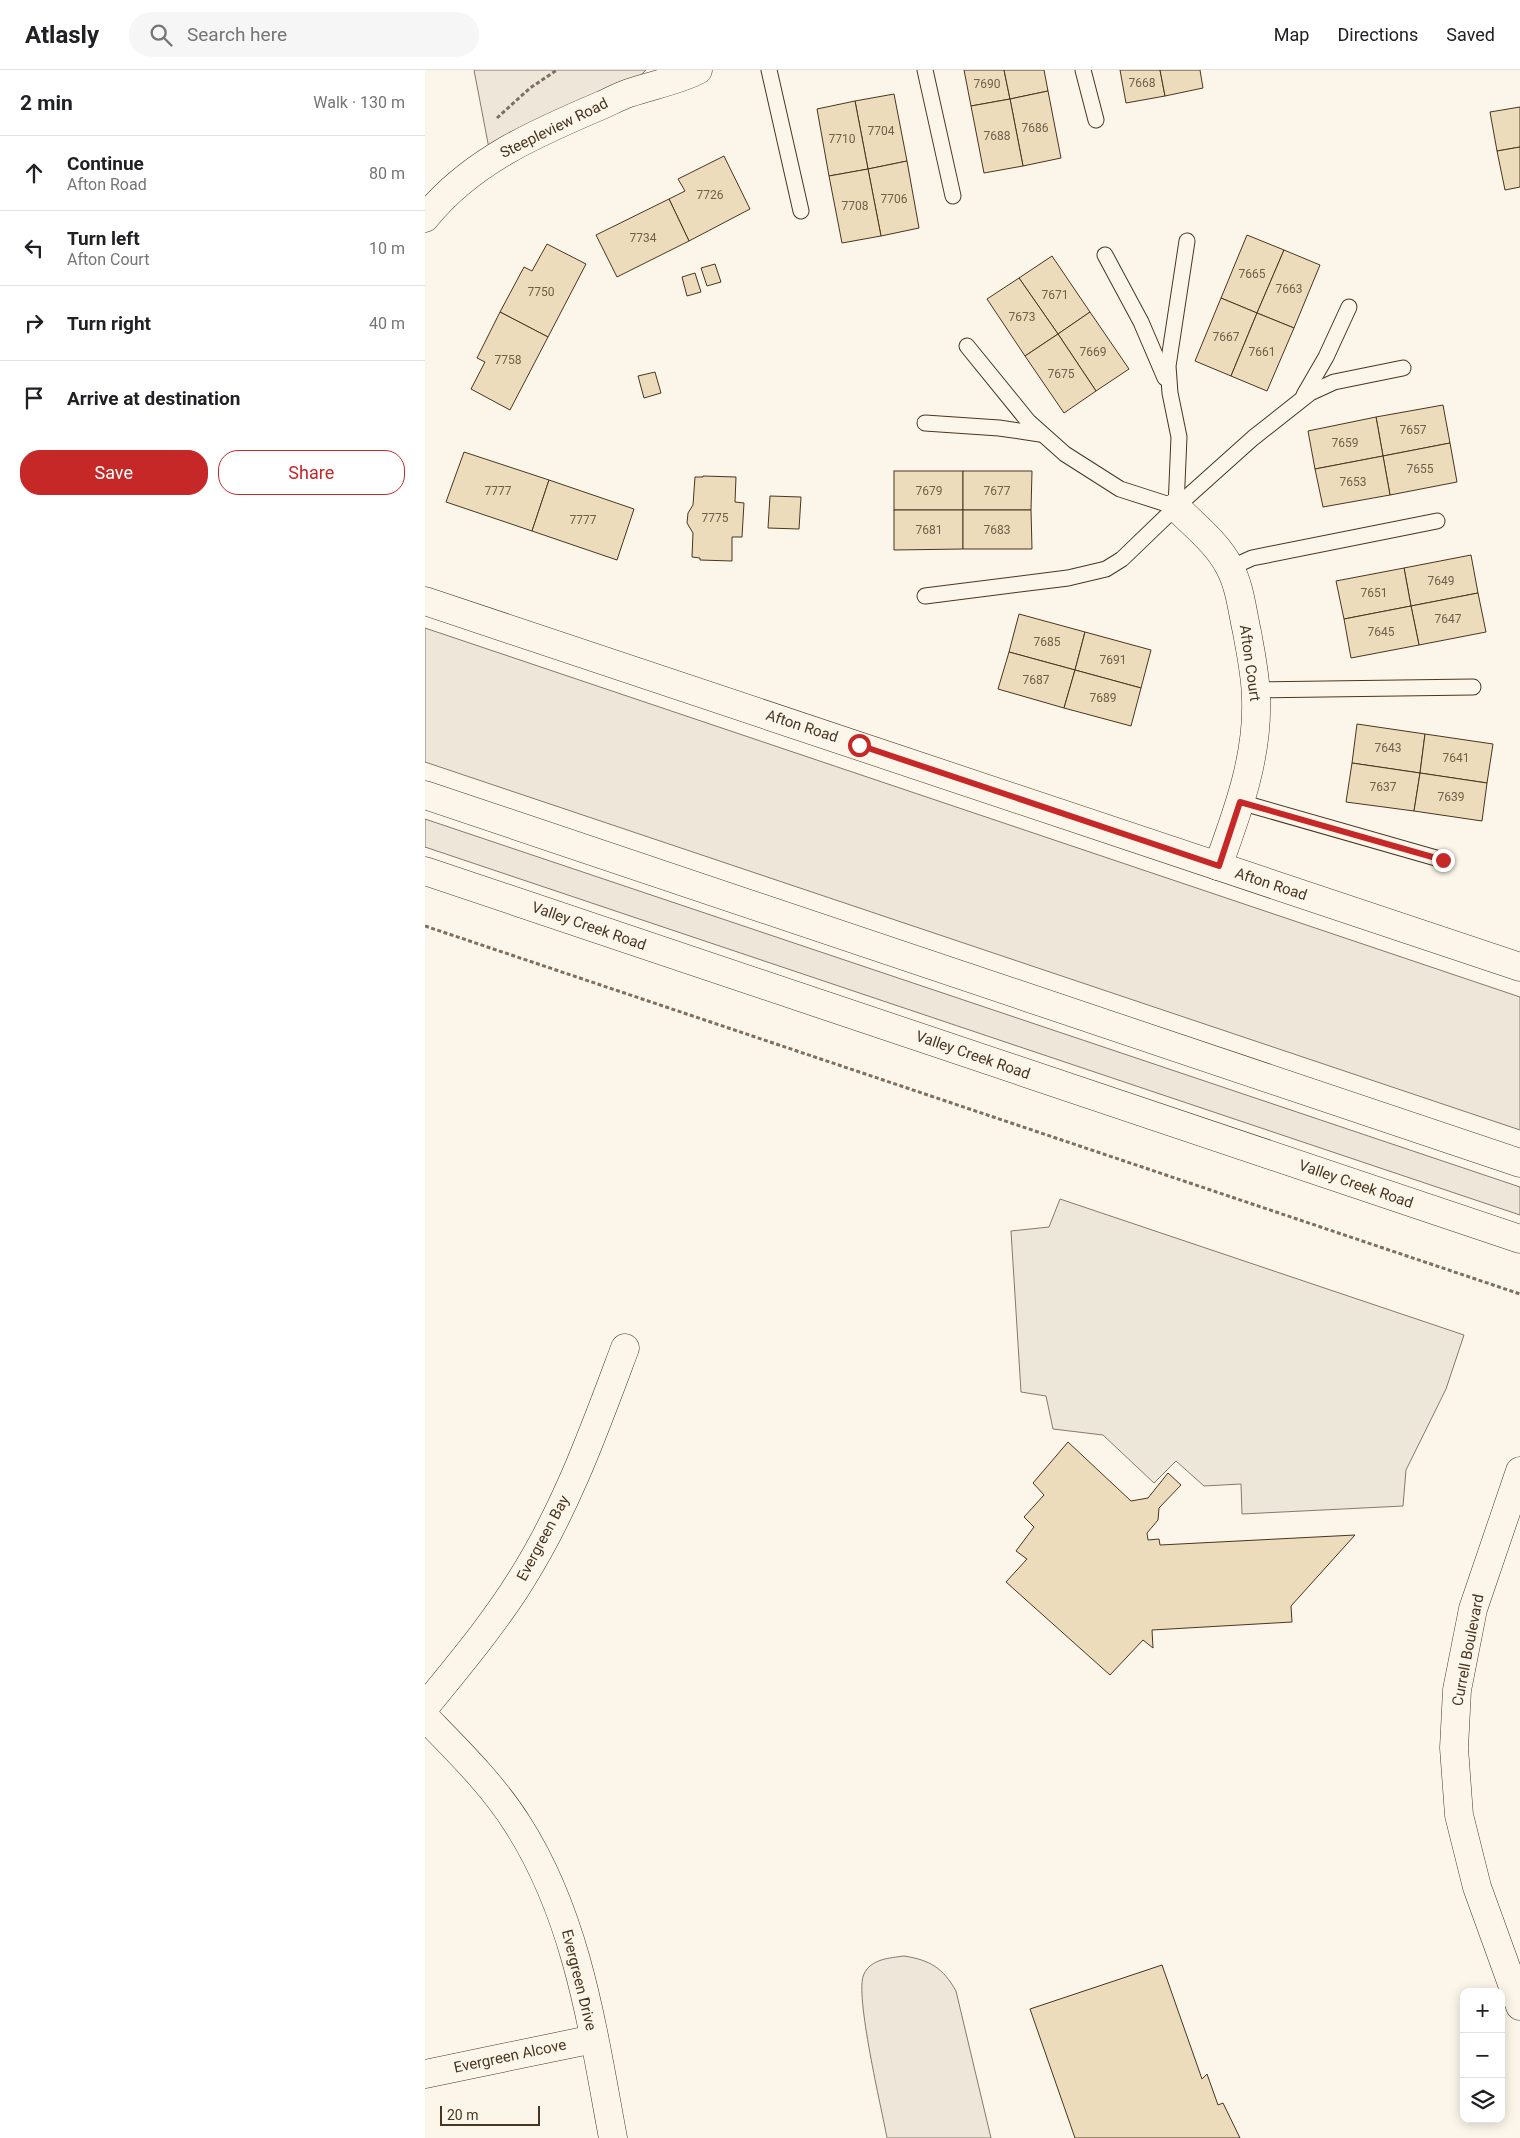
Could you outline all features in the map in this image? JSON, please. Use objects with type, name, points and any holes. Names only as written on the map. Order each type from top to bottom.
[{"type":"street","name":"Steepleview Road","points":[[617,98],[645,70]]},
{"type":"street","name":"Steepleview Road","points":[[425,218],[440,200],[491,159],[537,133],[617,98],[698,70]]},
{"type":"street","name":"Afton Court","points":[[1176,507],[1213,544],[1230,568],[1241,602],[1256,690],[1253,745],[1240,802],[1219,866]]},
{"type":"street","name":"Afton Road","points":[[425,601],[1520,967]]},
{"type":"street","points":[[425,795],[1520,1162]]},
{"type":"street","name":"Valley Creek Road","points":[[425,871],[1520,1239]]},
{"type":"street","name":"Evergreen Bay","points":[[425,1707],[489,1627],[521,1580],[549,1531],[578,1473],[625,1348]]},
{"type":"street","name":"Currell Boulevard","points":[[1520,1471],[1473,1610],[1457,1690],[1454,1748],[1459,1815],[1477,1887],[1520,2006]]},
{"type":"street","name":"Evergreen Drive","points":[[425,1716],[471,1763],[518,1825],[553,1890],[576,1954],[613,2138]]},
{"type":"street","name":"Evergreen Alcove","points":[[425,2074],[594,2039]]},
{"type":"lane","points":[[769,70],[801,211]]},
{"type":"lane","points":[[925,70],[953,196]]},
{"type":"lane","points":[[1083,70],[1095,120]]},
{"type":"lane","points":[[1176,507],[1179,437],[1171,399],[1169,353],[1187,241]]},
{"type":"lane","points":[[1105,255],[1149,339],[1171,399]]},
{"type":"lane","points":[[1295,405],[1314,381],[1349,307]]},
{"type":"lane","points":[[967,346],[1012,403],[1041,435],[1091,473],[1120,489],[1176,507]]},
{"type":"lane","points":[[925,596],[1069,578],[1106,569],[1122,559],[1176,507],[1253,438],[1310,393],[1329,383],[1403,368]]},
{"type":"lane","points":[[925,423],[1024,430],[1041,435]]},
{"type":"lane","points":[[1230,568],[1252,558],[1437,521]]},
{"type":"lane","points":[[1256,690],[1473,687]]},
{"type":"lane","points":[[1240,802],[1443,860]]},
{"type":"path","points":[[491,123],[530,88],[557,70]]},
{"type":"path","points":[[425,926],[1520,1294]]},
{"type":"shaded area","points":[[474,70],[646,70],[617,98],[491,159]]},
{"type":"shaded area","points":[[425,628],[1520,997],[1520,1130],[425,762]]},
{"type":"shaded area","points":[[425,819],[1520,1187],[1520,1215],[425,847]]},
{"type":"shaded area","points":[[1060,1199],[1464,1335],[1446,1389],[1406,1470],[1403,1506],[1242,1514],[1241,1484],[1204,1486],[1176,1461],[1154,1483],[1103,1435],[1053,1429],[1046,1396],[1021,1392],[1011,1231],[1049,1227]]},
{"type":"shaded area","points":[[904,1956],[935,1966],[946,1976],[956,1991],[991,2138],[887,2138],[866,2027],[862,1985],[864,1974],[871,1965],[881,1960]]},
{"type":"building","points":[[964,70],[1004,70],[1010,99],[971,106]]},
{"type":"building","points":[[1004,70],[1044,70],[1048,91],[1010,99]]},
{"type":"building","points":[[1120,70],[1160,70],[1165,96],[1126,103]]},
{"type":"building","points":[[1160,70],[1200,70],[1203,88],[1165,96]]},
{"type":"building","points":[[1048,91],[1061,158],[1023,166],[1010,99]]},
{"type":"building","points":[[894,94],[907,161],[868,169],[855,101]]},
{"type":"building","points":[[1010,99],[1023,166],[984,173],[971,106]]},
{"type":"building","points":[[855,101],[868,169],[829,176],[817,109]]},
{"type":"building","points":[[1520,107],[1520,147],[1497,151],[1490,112]]},
{"type":"building","points":[[1520,147],[1520,187],[1505,190],[1497,151]]},
{"type":"building","points":[[724,156],[750,209],[689,241],[669,199],[685,191],[678,179]]},
{"type":"building","points":[[907,161],[919,228],[881,236],[868,169]]},
{"type":"building","points":[[868,169],[881,236],[842,243],[829,176]]},
{"type":"building","points":[[669,199],[689,241],[617,277],[596,235]]},
{"type":"building","points":[[1247,235],[1284,250],[1257,313],[1221,298]]},
{"type":"building","points":[[547,244],[586,264],[548,337],[500,312],[524,267],[532,271]]},
{"type":"building","points":[[1284,250],[1320,265],[1294,328],[1257,313]]},
{"type":"building","points":[[1052,256],[1090,312],[1058,334],[1019,278]]},
{"type":"building","points":[[715,264],[721,282],[707,286],[701,268]]},
{"type":"building","points":[[695,273],[701,292],[687,296],[682,277]]},
{"type":"building","points":[[1019,278],[1058,334],[1025,356],[987,299]]},
{"type":"building","points":[[1221,298],[1257,313],[1231,376],[1195,361]]},
{"type":"building","points":[[500,312],[548,337],[510,410],[471,389],[485,362],[477,358]]},
{"type":"building","points":[[1090,312],[1129,369],[1096,391],[1058,334]]},
{"type":"building","points":[[1257,313],[1294,328],[1267,391],[1231,376]]},
{"type":"building","points":[[1058,334],[1096,391],[1064,413],[1025,356]]},
{"type":"building","points":[[655,372],[661,393],[644,398],[638,376]]},
{"type":"building","points":[[1443,405],[1450,443],[1383,456],[1376,417]]},
{"type":"building","points":[[1376,417],[1383,456],[1315,469],[1308,431]]},
{"type":"building","points":[[1450,443],[1457,482],[1390,495],[1383,456]]},
{"type":"building","points":[[464,452],[549,480],[532,531],[446,502]]},
{"type":"building","points":[[1383,456],[1390,495],[1323,507],[1315,469]]},
{"type":"building","points":[[894,471],[963,471],[963,510],[894,510]]},
{"type":"building","points":[[963,471],[1032,471],[1031,510],[963,510]]},
{"type":"building","points":[[695,477],[736,477],[735,502],[744,503],[742,537],[732,537],[732,561],[700,560],[700,558],[692,557],[693,533],[687,523],[688,513],[693,505]]},
{"type":"building","points":[[549,480],[634,509],[617,560],[532,531]]},
{"type":"building","points":[[770,496],[801,497],[799,529],[768,528]]},
{"type":"building","points":[[894,510],[963,510],[963,549],[894,550]]},
{"type":"building","points":[[963,510],[1031,510],[1032,549],[963,549]]},
{"type":"building","points":[[1471,555],[1478,593],[1411,606],[1404,568]]},
{"type":"building","points":[[1404,568],[1411,606],[1344,619],[1336,581]]},
{"type":"building","points":[[1478,593],[1486,632],[1419,645],[1411,606]]},
{"type":"building","points":[[1411,606],[1419,645],[1351,658],[1344,619]]},
{"type":"building","points":[[1019,614],[1085,632],[1075,670],[1009,652]]},
{"type":"building","points":[[1085,632],[1151,650],[1141,688],[1075,670]]},
{"type":"building","points":[[1009,652],[1075,670],[1064,708],[998,689]]},
{"type":"building","points":[[1075,670],[1141,688],[1131,726],[1064,708]]},
{"type":"building","points":[[1357,724],[1425,734],[1420,773],[1352,763]]},
{"type":"building","points":[[1425,734],[1493,744],[1487,783],[1420,773]]},
{"type":"building","points":[[1352,763],[1420,773],[1414,811],[1346,802]]},
{"type":"building","points":[[1420,773],[1487,783],[1482,821],[1414,811]]},
{"type":"building","points":[[1068,1442],[1131,1501],[1148,1498],[1168,1473],[1181,1485],[1159,1508],[1158,1520],[1147,1533],[1148,1540],[1159,1539],[1160,1545],[1355,1535],[1291,1606],[1292,1622],[1152,1630],[1153,1648],[1143,1640],[1110,1675],[1006,1582],[1027,1559],[1016,1551],[1034,1527],[1024,1517],[1044,1495],[1033,1483]]},
{"type":"building","points":[[1162,1965],[1202,2079],[1207,2074],[1218,2105],[1223,2103],[1240,2138],[1075,2138],[1030,2009]]},
{"type":"route","points":[[859,745],[1219,866],[1240,802],[1443,860]]}]
